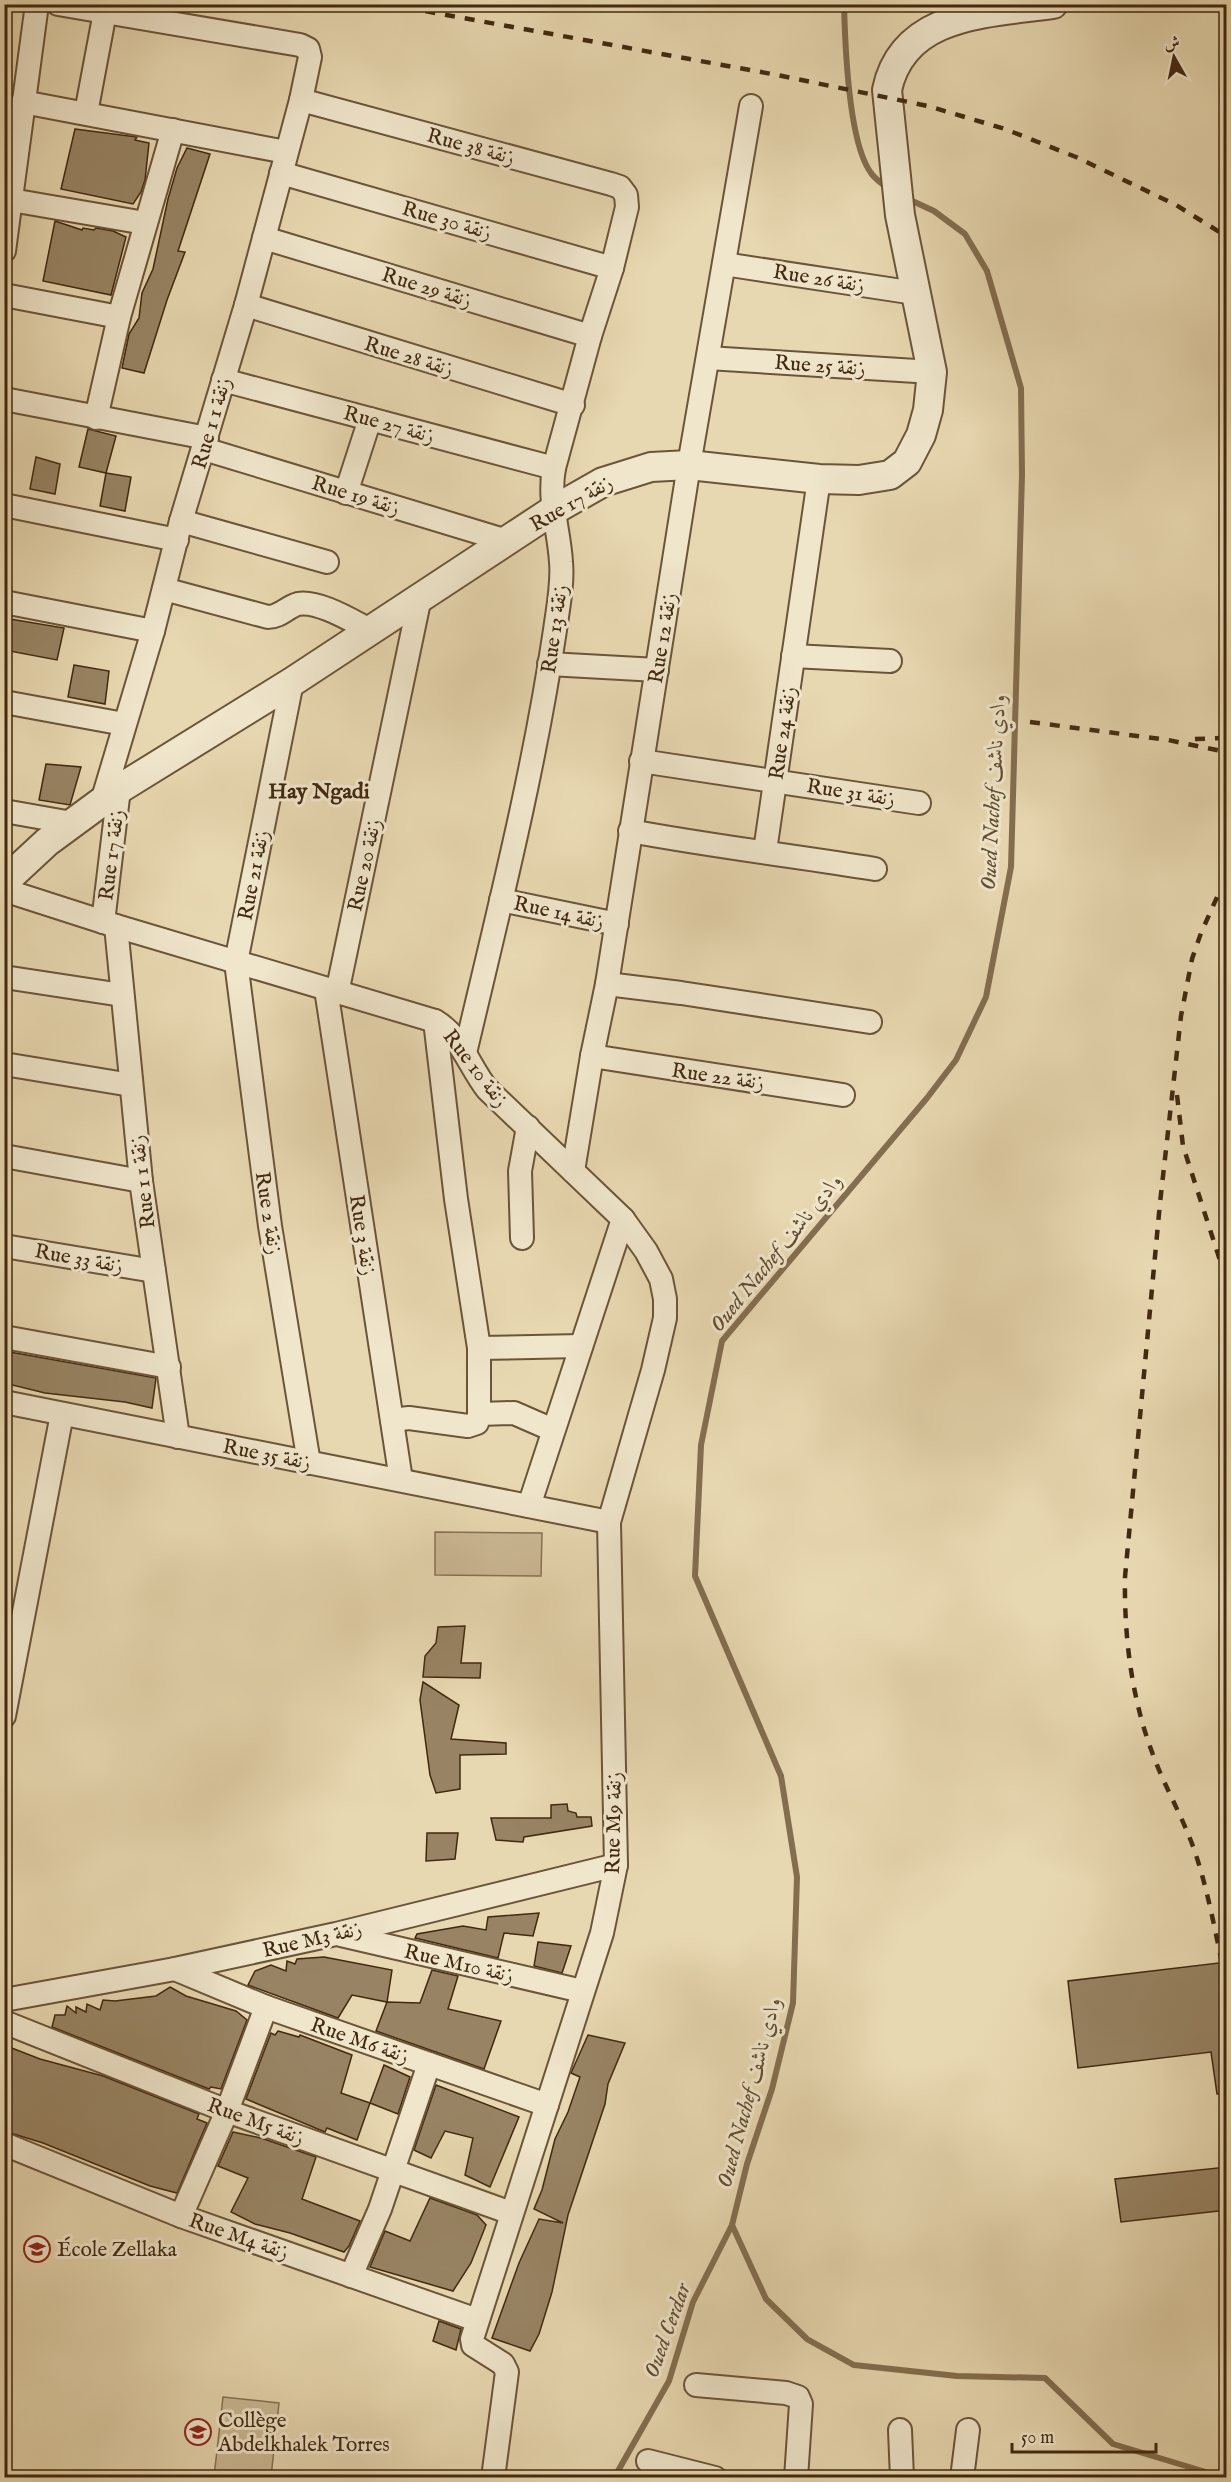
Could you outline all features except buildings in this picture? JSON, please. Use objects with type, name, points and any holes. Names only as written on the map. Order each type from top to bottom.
[{"type":"street","points":[[4,251],[37,4]]},
{"type":"street","points":[[58,4],[105,12],[86,113]]},
{"type":"street","name":"Rue 17 زنقة","points":[[4,882],[47,842],[110,797],[292,682],[552,511],[603,482],[651,467],[689,465],[819,479],[859,480],[890,475],[907,462],[915,452],[926,418],[932,372],[900,215],[887,90],[891,71],[909,46],[946,22],[979,14],[1053,4]]},
{"type":"street","name":"Rue 1 زنقة 1","points":[[105,12],[300,45],[308,49],[310,57],[301,100],[246,305],[179,530],[153,631],[124,724],[110,797]]},
{"type":"street","name":"Rue 38 زنقة","points":[[301,100],[611,184],[620,187],[626,195],[627,207]]},
{"type":"street","name":"Rue 30 زنقة","points":[[23,102],[173,130],[284,163],[612,268]]},
{"type":"street","name":"Rue 12 زنقة","points":[[573,1171],[592,1056],[607,984],[689,465],[752,106]]},
{"type":"street","points":[[96,417],[119,317],[173,130]]},
{"type":"street","points":[[11,200],[145,224]]},
{"type":"street","name":"Rue 13 زنقة","points":[[465,1053],[536,739],[549,664],[561,580],[559,540],[552,511],[551,485],[554,468],[590,336],[612,268],[627,207]]},
{"type":"street","name":"Rue 29 زنقة","points":[[264,238],[590,336]]},
{"type":"street","name":"Rue 26 زنقة","points":[[724,264],[915,293]]},
{"type":"street","points":[[4,295],[119,317]]},
{"type":"street","name":"Rue 28 زنقة","points":[[246,305],[573,405]]},
{"type":"street","name":"Rue 25 زنقة","points":[[708,358],[932,372]]},
{"type":"street","name":"Rue 27 زنقة","points":[[223,380],[554,468]]},
{"type":"street","name":"Rue 19 زنقة","points":[[4,399],[96,417],[205,443],[346,493],[507,541]]},
{"type":"street","points":[[346,493],[370,419]]},
{"type":"street","name":"Rue 24 زنقة","points":[[765,851],[819,479]]},
{"type":"street","points":[[4,505],[179,530],[327,562]]},
{"type":"street","points":[[164,589],[268,617],[276,616],[294,605],[312,604],[370,630]]},
{"type":"street","name":"Rue 20 زنقة","points":[[332,991],[420,597]]},
{"type":"street","points":[[4,602],[153,631]]},
{"type":"street","points":[[793,656],[890,661]]},
{"type":"street","points":[[549,664],[657,670]]},
{"type":"street","name":"Rue 21 زنقة","points":[[236,962],[292,682]]},
{"type":"street","points":[[4,702],[124,724]]},
{"type":"street","name":"Rue 31 زنقة","points":[[641,761],[919,803]]},
{"type":"street","name":"Rue 17 زنقة","points":[[109,924],[110,797]]},
{"type":"street","points":[[4,810],[72,824]]},
{"type":"street","points":[[630,831],[696,844],[765,851],[875,869]]},
{"type":"street","name":"Rue 10 زنقة","points":[[4,890],[109,924],[435,1021],[453,1035],[474,1072],[488,1089],[623,1219]]},
{"type":"street","name":"Rue 14 زنقة","points":[[501,900],[616,924]]},
{"type":"street","name":"Rue 1 زنقة 1","points":[[109,924],[122,995],[141,1181],[178,1437]]},
{"type":"street","name":"Rue 2 زنقة","points":[[236,962],[270,1226],[309,1463]]},
{"type":"street","points":[[4,977],[122,995]]},
{"type":"street","points":[[607,984],[870,1022]]},
{"type":"street","name":"Rue 3 زنقة","points":[[332,991],[401,1480]]},
{"type":"street","points":[[392,1420],[409,1419],[468,1426],[477,1423],[479,1414],[480,1348],[456,1199],[435,1021]]},
{"type":"street","name":"Rue 22 زنقة","points":[[592,1056],[843,1095]]},
{"type":"street","points":[[4,1064],[131,1085]]},
{"type":"street","points":[[522,1238],[520,1172],[528,1127]]},
{"type":"street","points":[[4,1156],[141,1181]]},
{"type":"street","points":[[529,1506],[623,1219]]},
{"type":"street","name":"Rue M9 زنقة","points":[[493,2478],[507,2372],[503,2364],[473,2344],[477,2320],[602,1933],[616,1865],[609,1522],[653,1370],[664,1318],[664,1288],[661,1278],[646,1251],[623,1219]]},
{"type":"street","name":"Rue 33 زنقة","points":[[4,1246],[154,1271]]},
{"type":"street","points":[[4,1337],[169,1367]]},
{"type":"street","points":[[480,1348],[581,1346]]},
{"type":"street","name":"Rue 35 زنقة","points":[[4,1401],[609,1522]]},
{"type":"street","points":[[479,1414],[514,1413],[554,1430]]},
{"type":"street","points":[[4,1716],[62,1414]]},
{"type":"street","name":"Rue M3 زنقة","points":[[10,1996],[175,1969],[336,1934],[616,1865]]},
{"type":"street","name":"Rue M10 زنقة","points":[[336,1934],[582,1991]]},
{"type":"street","name":"Rue M6 زنقة","points":[[175,1969],[266,2007],[547,2105]]},
{"type":"street","points":[[182,2216],[227,2110],[266,2007]]},
{"type":"street","name":"Rue M5 زنقة","points":[[4,2022],[227,2110],[511,2213]]},
{"type":"street","points":[[351,2276],[380,2209],[429,2064]]},
{"type":"street","name":"Rue M4 زنقة","points":[[4,2144],[182,2216],[477,2320]]},
{"type":"street","points":[[696,2385],[795,2395],[800,2399],[796,2478]]},
{"type":"street","points":[[900,2430],[902,2478]]},
{"type":"street","points":[[962,2478],[968,2430]]},
{"type":"street","points":[[648,2462],[715,2478]]},
{"type":"shaded area","points":[[435,1532],[542,1533],[541,1576],[435,1575]]},
{"type":"shaded area","points":[[223,2397],[279,2403],[271,2477],[214,2477]]},
{"type":"waterway","name":"Oued Nachef وادي ناشف","points":[[844,4],[849,92],[857,139],[871,173],[888,189]]},
{"type":"waterway","name":"Oued Nachef وادي ناشف","points":[[908,199],[934,211],[965,234],[987,271],[1021,388],[1022,475],[1011,867],[986,997],[956,1060],[927,1098],[722,1341],[701,1445],[695,1576],[781,1776],[797,1877],[793,2003],[772,2089],[747,2164],[732,2225],[766,2299],[807,2339],[854,2365],[957,2376],[1045,2378],[1113,2444],[1219,2476],[1226,2476]]},
{"type":"waterway","name":"Oued Cerdar","points":[[614,2478],[669,2381],[693,2302],[732,2225]]},
{"type":"railway","points":[[386,4],[772,74],[928,106],[1005,129],[1076,157],[1176,205],[1226,236]]},
{"type":"railway","points":[[1030,722],[1168,740],[1226,752]]},
{"type":"railway","points":[[1195,739],[1226,738]]},
{"type":"railway","points":[[1222,1963],[1207,1893],[1195,1852],[1155,1760],[1140,1716],[1128,1647],[1125,1577],[1160,1203],[1181,1016],[1192,959],[1226,877]]},
{"type":"railway","points":[[1177,1095],[1183,1146],[1226,1279]]},
{"type":"place","name":"École Zellaka","points":[[37,2249]]},
{"type":"place","name":"Collège Abdelkhalek Torres","points":[[198,2432]]},
{"type":"district","name":"Hay Ngadi","points":[[319,790]]}]
